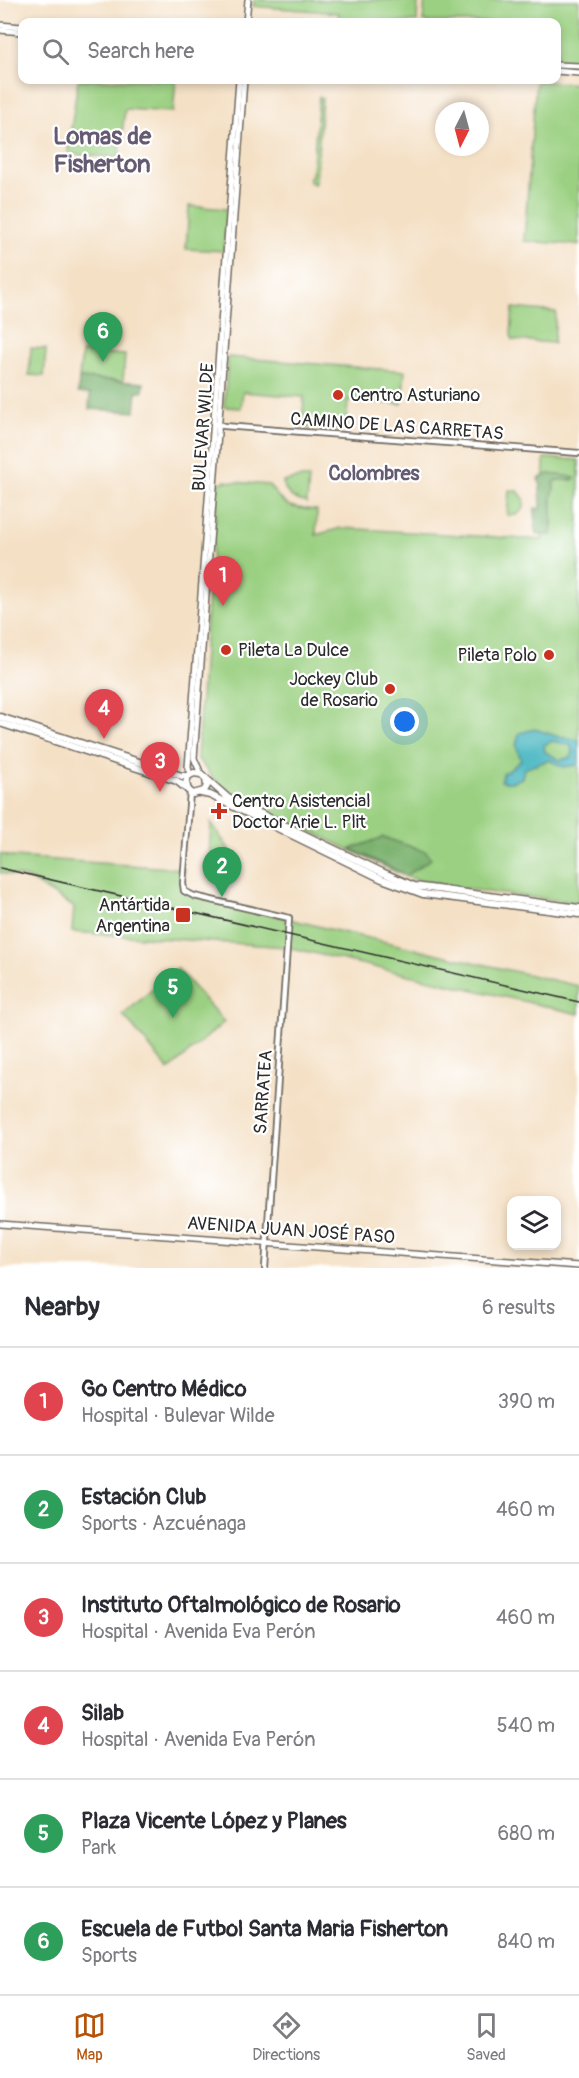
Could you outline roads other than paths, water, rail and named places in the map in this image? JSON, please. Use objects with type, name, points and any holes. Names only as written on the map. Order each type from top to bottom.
[{"type":"main road","points":[[246,18],[248,0]]},
{"type":"main road","points":[[0,25],[18,27]]},
{"type":"main road","points":[[0,30],[18,32]]},
{"type":"main road","points":[[561,64],[579,66]]},
{"type":"main road","points":[[561,71],[579,73]]},
{"type":"main road","name":"BULEVAR WILDE","points":[[204,776],[194,758],[239,84]]},
{"type":"main road","name":"BULEVAR WILDE","points":[[189,776],[244,84]]},
{"type":"main road","points":[[0,717],[182,776],[204,776],[228,798],[403,882],[435,890],[579,908]]},
{"type":"main road","points":[[0,723],[177,781],[194,792],[220,800],[382,879],[412,891],[579,914]]},
{"type":"main road","points":[[189,776],[186,783],[194,792]]},
{"type":"main road","points":[[194,792],[207,786],[204,776]]},
{"type":"main road","name":"AVENIDA JUAN JOSÉ PASO","points":[[0,1224],[579,1266]]},
{"type":"street","name":"CAMINO DE LAS CARRETAS","points":[[217,424],[579,453]]},
{"type":"street","name":"SARRATEA","points":[[194,792],[190,808],[183,883],[186,893],[289,918],[266,1268]]},
{"type":"water","points":[[535,729],[559,737],[579,740],[579,765],[563,767],[549,760],[524,769],[520,779],[509,782],[501,781],[503,773],[521,760],[516,746],[519,733]],"holes":[[[552,741],[570,745],[573,752],[571,757],[560,760],[545,752],[544,745]]]},
{"type":"railway","points":[[0,868],[579,1002]]},
{"type":"place","name":"Escuela de Futbol Santa Maria Fisherton","points":[[103,362]]},
{"type":"place","name":"Centro Asturiano","points":[[338,395]]},
{"type":"place","name":"Go Centro Médico","points":[[223,606]]},
{"type":"place","name":"Pileta La Dulce","points":[[226,650]]},
{"type":"place","name":"Pileta Polo","points":[[549,655]]},
{"type":"place","name":"Jockey Club de Rosario","points":[[390,689]]},
{"type":"place","name":"Silab","points":[[104,739]]},
{"type":"place","name":"Instituto Oftalmológico de Rosario","points":[[160,792]]},
{"type":"place","name":"Centro Asistencial Doctor Arie L. Plit","points":[[219,811]]},
{"type":"place","name":"Estación Club","points":[[222,897]]},
{"type":"place","name":"Antártida Argentina","points":[[183,915]]},
{"type":"place","name":"Plaza Vicente López y Planes","points":[[173,1018]]},
{"type":"district","name":"Lomas de Fisherton","points":[[102,150]]},
{"type":"district","name":"Colombres","points":[[374,473]]}]
